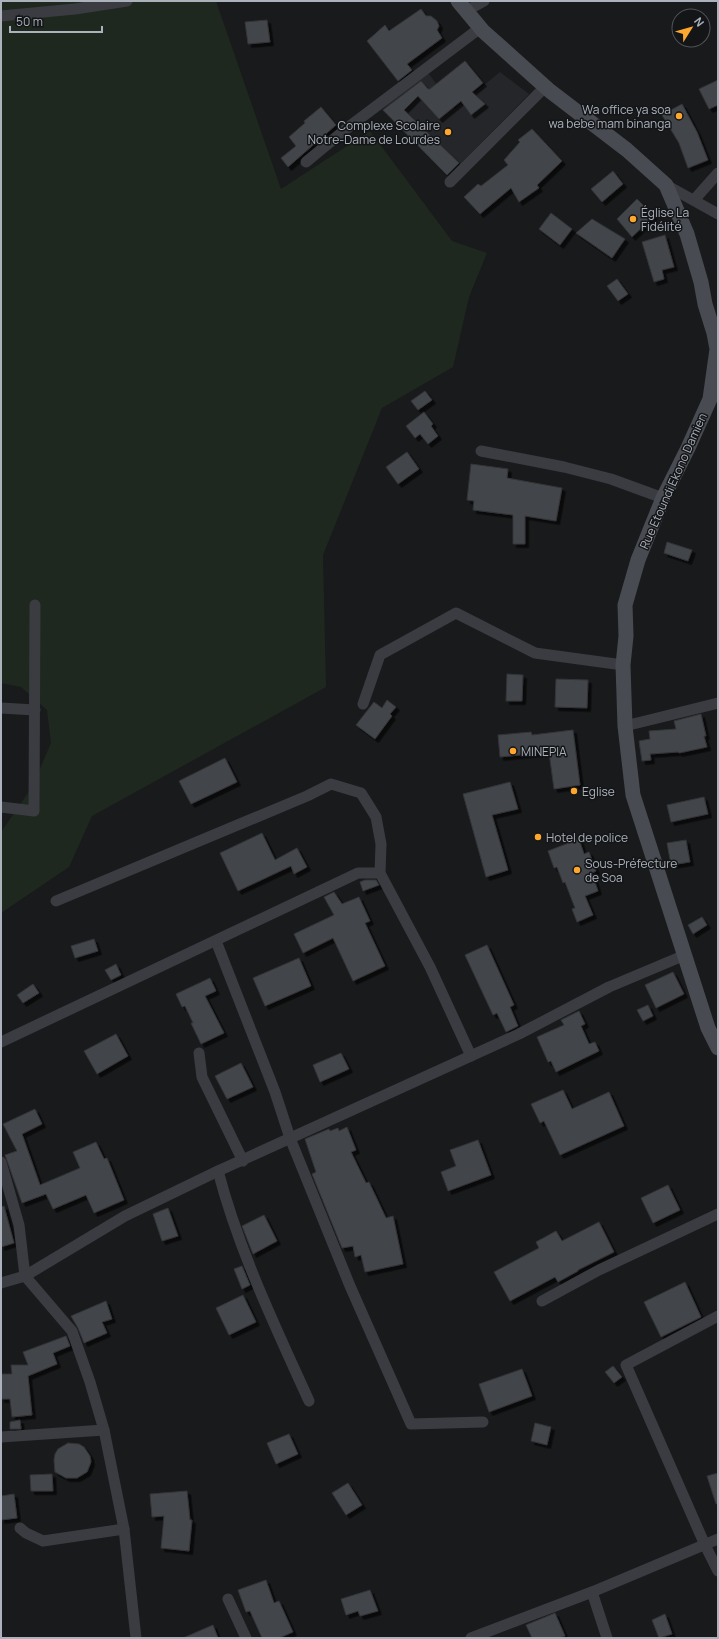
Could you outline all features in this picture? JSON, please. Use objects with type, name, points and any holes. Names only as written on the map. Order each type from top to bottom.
[{"type":"street","points":[[1,16],[75,10],[127,1]]},
{"type":"street","points":[[462,6],[484,1]]},
{"type":"street","name":"Rue Etoundi Ekono Damien","points":[[462,6],[480,28],[546,86],[627,150],[666,185],[687,234],[717,349],[710,399],[663,498],[638,560],[625,605],[626,636],[623,665],[625,726],[633,795],[685,955],[713,1027],[718,1048]]},
{"type":"street","points":[[306,162],[346,129],[480,28]]},
{"type":"street","points":[[450,182],[546,86]]},
{"type":"street","points":[[694,200],[718,173]]},
{"type":"street","points":[[666,185],[718,214]]},
{"type":"street","points":[[481,451],[564,467],[611,479],[663,498]]},
{"type":"street","points":[[1,808],[34,811],[35,605]]},
{"type":"street","points":[[363,704],[380,655],[456,613],[535,653],[623,665]]},
{"type":"street","points":[[625,726],[718,703]]},
{"type":"street","points":[[1,708],[34,710]]},
{"type":"street","points":[[56,901],[307,796],[331,784],[361,793],[376,817],[382,844],[380,873],[430,967],[471,1056]]},
{"type":"street","points":[[1,1042],[358,873],[380,873]]},
{"type":"street","points":[[216,941],[275,1092],[290,1138],[350,1286],[412,1424],[483,1422]]},
{"type":"street","points":[[1,1283],[26,1276],[125,1216],[218,1171],[243,1161],[290,1138],[520,1034],[609,987],[685,955]]},
{"type":"street","points":[[199,1053],[202,1077],[243,1161]]},
{"type":"street","points":[[1,1162],[19,1225],[26,1276],[72,1331],[90,1382],[104,1430],[124,1529],[136,1638]]},
{"type":"street","points":[[218,1171],[228,1209],[254,1276],[309,1401]]},
{"type":"street","points":[[542,1301],[599,1270],[718,1214]]},
{"type":"street","points":[[718,1316],[626,1365],[705,1545],[718,1571]]},
{"type":"street","points":[[1,1437],[104,1430]]},
{"type":"street","points":[[20,1528],[26,1533],[43,1541],[124,1529]]},
{"type":"street","points":[[471,1638],[592,1592],[718,1539]]},
{"type":"street","points":[[592,1592],[607,1638]]},
{"type":"street","points":[[228,1599],[246,1638]]},
{"type":"shaded area","points":[[1,1],[216,1],[281,189],[370,131],[452,241],[487,253],[469,297],[453,367],[382,408],[323,555],[326,687],[92,816],[69,867],[1,913],[1,832],[32,787],[51,743],[47,710],[21,687],[1,683]]},
{"type":"shaded area","name":"Complexe Scolaire Notre-Dame de Lourdes","points":[[426,70],[455,109],[500,72],[529,94],[448,176],[382,110]]},
{"type":"building","points":[[421,9],[426,16],[431,16],[437,21],[439,26],[437,30],[442,38],[407,64],[412,70],[398,81],[367,41],[385,25],[389,31]]},
{"type":"building","points":[[267,20],[270,42],[248,44],[245,22]]},
{"type":"building","points":[[465,61],[483,83],[472,92],[485,104],[471,115],[461,101],[439,119],[418,96],[404,110],[459,163],[447,175],[383,110],[421,81],[428,89],[430,89]]},
{"type":"building","points":[[718,80],[718,105],[709,109],[699,89]]},
{"type":"building","points":[[682,104],[697,132],[708,160],[688,168],[679,143],[662,115]]},
{"type":"building","points":[[321,107],[336,125],[288,167],[281,158],[296,146],[289,137],[305,123],[304,121]]},
{"type":"building","points":[[532,129],[562,161],[537,185],[539,188],[519,202],[511,188],[480,214],[464,197],[478,184],[481,186],[508,165],[504,160],[520,142],[518,140]]},
{"type":"building","points":[[613,171],[623,184],[602,202],[591,189]]},
{"type":"building","name":"Église La Fidélité","points":[[637,199],[654,216],[632,237],[617,219]]},
{"type":"building","points":[[551,213],[572,229],[560,245],[539,229]]},
{"type":"building","points":[[592,219],[625,239],[612,258],[576,233]]},
{"type":"building","points":[[665,235],[674,267],[662,270],[664,279],[654,282],[642,242]]},
{"type":"building","points":[[617,279],[628,294],[618,301],[607,286]]},
{"type":"building","points":[[425,391],[432,400],[418,410],[411,401]]},
{"type":"building","points":[[424,412],[433,424],[431,426],[438,436],[428,444],[420,434],[415,438],[406,426]]},
{"type":"building","points":[[407,452],[419,469],[398,484],[386,467]]},
{"type":"building","points":[[471,464],[508,469],[507,478],[562,488],[556,521],[525,516],[525,544],[513,544],[513,515],[473,510],[474,501],[467,500]]},
{"type":"building","points":[[667,542],[692,550],[688,561],[664,553]]},
{"type":"building","points":[[507,674],[523,675],[522,701],[506,701]]},
{"type":"building","points":[[556,679],[588,680],[587,708],[555,707]]},
{"type":"building","points":[[387,700],[396,707],[390,714],[392,716],[375,739],[356,725],[374,702],[382,708]]},
{"type":"building","points":[[701,714],[707,747],[679,753],[650,754],[651,760],[642,761],[639,741],[650,739],[649,731],[676,729],[674,721]]},
{"type":"building","points":[[573,730],[580,785],[554,789],[549,752],[500,757],[498,735],[531,732],[532,735]]},
{"type":"building","points":[[225,758],[237,782],[191,804],[179,781]]},
{"type":"building","points":[[510,782],[518,809],[492,815],[508,870],[486,877],[463,794]]},
{"type":"building","points":[[704,797],[708,814],[671,822],[667,805]]},
{"type":"building","points":[[262,833],[275,860],[297,848],[307,867],[294,874],[291,866],[238,891],[220,853]]},
{"type":"building","name":"Sous-Préfecture de Soa","points":[[579,839],[584,854],[589,852],[596,871],[592,873],[598,891],[585,896],[593,915],[577,922],[572,909],[575,908],[565,882],[563,883],[557,867],[554,868],[548,851]]},
{"type":"building","points":[[686,840],[690,862],[671,865],[667,843]]},
{"type":"building","points":[[365,880],[376,880],[379,885],[363,891],[360,882]]},
{"type":"building","points":[[334,892],[342,904],[359,897],[370,921],[365,923],[385,966],[353,981],[333,938],[303,953],[294,934],[334,915],[324,897]]},
{"type":"building","points":[[702,917],[707,925],[693,934],[688,925]]},
{"type":"building","points":[[94,939],[98,951],[75,958],[71,946]]},
{"type":"building","points":[[487,945],[514,1005],[510,1007],[518,1026],[506,1032],[497,1013],[493,1015],[465,955]]},
{"type":"building","points":[[299,958],[311,986],[265,1006],[253,978]]},
{"type":"building","points":[[116,964],[121,975],[111,980],[105,970]]},
{"type":"building","points":[[673,972],[684,994],[656,1008],[645,985]]},
{"type":"building","points":[[210,978],[216,991],[205,996],[224,1033],[201,1044],[185,1006],[182,1007],[176,994]]},
{"type":"building","points":[[33,984],[39,993],[23,1003],[17,995]]},
{"type":"building","points":[[648,1005],[653,1016],[643,1021],[637,1010]]},
{"type":"building","points":[[579,1011],[585,1024],[581,1026],[589,1044],[595,1042],[599,1051],[556,1072],[551,1061],[548,1062],[537,1037],[564,1025],[561,1020]]},
{"type":"building","points":[[116,1034],[128,1056],[97,1074],[84,1051]]},
{"type":"building","points":[[341,1053],[349,1069],[320,1082],[313,1065]]},
{"type":"building","points":[[241,1063],[253,1087],[227,1099],[215,1076]]},
{"type":"building","points":[[563,1090],[572,1109],[609,1092],[624,1126],[560,1155],[544,1121],[540,1123],[531,1104]]},
{"type":"building","points":[[35,1109],[42,1124],[22,1134],[40,1185],[80,1168],[73,1152],[96,1142],[104,1159],[107,1158],[124,1200],[94,1213],[86,1195],[53,1209],[46,1194],[22,1203],[5,1155],[17,1151],[3,1124]]},
{"type":"building","points":[[347,1127],[356,1150],[351,1152],[366,1183],[369,1182],[386,1218],[393,1216],[403,1264],[365,1272],[361,1255],[355,1257],[353,1246],[342,1248],[312,1174],[316,1172],[305,1139],[329,1129],[330,1131],[338,1128],[339,1131]]},
{"type":"building","points":[[478,1140],[491,1175],[448,1191],[441,1172],[456,1166],[450,1150]]},
{"type":"building","points":[[668,1185],[680,1210],[653,1223],[641,1198]]},
{"type":"building","points":[[4,1206],[14,1243],[1,1247],[1,1207]]},
{"type":"building","points":[[168,1208],[178,1236],[162,1241],[153,1214]]},
{"type":"building","points":[[264,1215],[277,1241],[253,1254],[242,1226]]},
{"type":"building","points":[[599,1222],[614,1252],[558,1282],[555,1277],[510,1301],[494,1272],[539,1248],[536,1242],[556,1231],[562,1241]]},
{"type":"building","points":[[242,1266],[250,1285],[242,1289],[234,1269]]},
{"type":"building","points":[[685,1282],[701,1317],[661,1337],[644,1302]]},
{"type":"building","points":[[243,1295],[256,1322],[229,1335],[216,1308]]},
{"type":"building","points":[[106,1301],[112,1319],[102,1322],[107,1333],[84,1343],[71,1316]]},
{"type":"building","points":[[66,1336],[70,1346],[53,1353],[57,1364],[28,1376],[32,1415],[12,1417],[10,1399],[1,1399],[1,1374],[12,1374],[11,1365],[28,1365],[23,1352]]},
{"type":"building","points":[[613,1366],[622,1377],[614,1383],[605,1372]]},
{"type":"building","points":[[522,1369],[532,1396],[489,1412],[479,1384]]},
{"type":"building","points":[[20,1420],[21,1429],[10,1429],[10,1422]]},
{"type":"building","points":[[535,1423],[551,1427],[547,1445],[531,1441]]},
{"type":"building","points":[[289,1434],[298,1454],[276,1464],[267,1443]]},
{"type":"building","points":[[68,1443],[79,1444],[84,1447],[90,1456],[91,1462],[87,1472],[77,1478],[66,1478],[55,1472],[55,1454],[58,1449]]},
{"type":"building","points":[[718,1473],[718,1503],[716,1504],[707,1476]]},
{"type":"building","points":[[52,1474],[53,1491],[31,1491],[30,1475]]},
{"type":"building","points":[[348,1483],[362,1505],[346,1515],[332,1493]]},
{"type":"building","points":[[187,1491],[190,1520],[192,1520],[189,1551],[161,1548],[164,1516],[152,1517],[150,1494]]},
{"type":"building","points":[[14,1494],[17,1518],[1,1520],[1,1496]]},
{"type":"building","points":[[266,1580],[274,1603],[279,1601],[293,1632],[279,1638],[262,1638],[250,1611],[246,1612],[238,1590]]},
{"type":"building","points":[[370,1590],[378,1611],[360,1616],[358,1611],[346,1615],[341,1599]]},
{"type":"building","points":[[555,1613],[565,1636],[560,1638],[532,1638],[526,1625]]},
{"type":"building","points":[[665,1614],[672,1634],[659,1638],[652,1620]]},
{"type":"building","points":[[213,1625],[218,1638],[183,1638]]},
{"type":"place","name":"Wa office ya soa wa bebe mam binanga","points":[[679,116]]},
{"type":"place","name":"Complexe Scolaire Notre-Dame de Lourdes","points":[[448,132]]},
{"type":"place","name":"Église La Fidélité","points":[[633,219]]},
{"type":"place","name":"MINEPIA","points":[[513,751]]},
{"type":"place","name":"Eglise","points":[[574,791]]},
{"type":"place","name":"Hotel de police","points":[[538,837]]},
{"type":"place","name":"Sous-Préfecture de Soa","points":[[577,870]]}]
